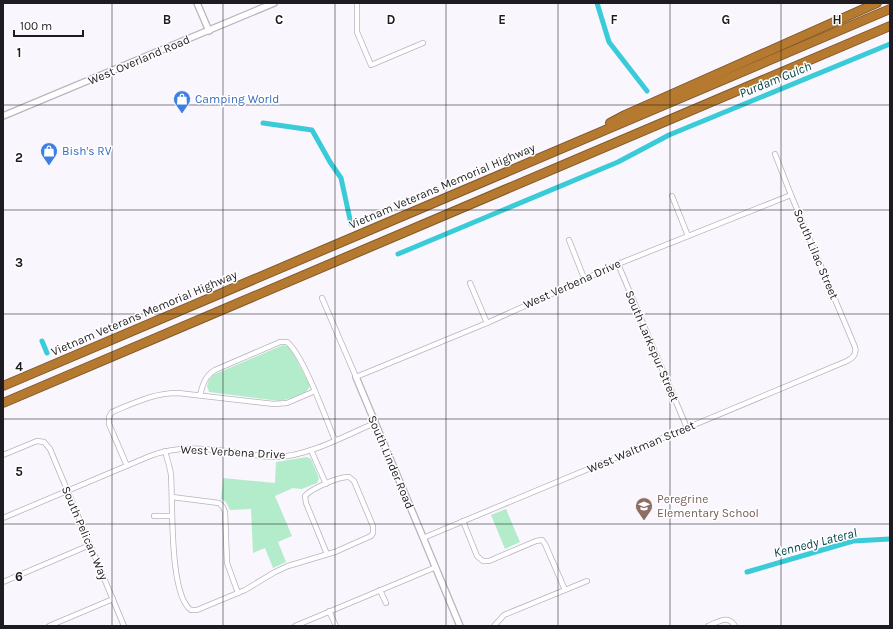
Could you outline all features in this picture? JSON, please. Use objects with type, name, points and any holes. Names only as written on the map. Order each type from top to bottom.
[{"type":"highway","points":[[577,142],[625,115],[877,3]]},
{"type":"highway","name":"Vietnam Veterans Memorial Highway","points":[[3,386],[890,9]]},
{"type":"highway","points":[[3,403],[890,26]]},
{"type":"street","points":[[197,3],[209,31]]},
{"type":"street","name":"West Overland Road","points":[[3,116],[274,3]]},
{"type":"street","points":[[357,3],[356,28],[371,65],[423,43]]},
{"type":"street","name":"South Lilac Street","points":[[775,154],[855,346],[856,353]]},
{"type":"street","name":"West Verbena Drive","points":[[356,377],[487,322],[584,278],[791,195]]},
{"type":"street","points":[[672,196],[688,236]]},
{"type":"street","points":[[569,240],[584,278]]},
{"type":"street","name":"South Larkspur Street","points":[[618,264],[686,428]]},
{"type":"street","points":[[470,283],[487,322]]},
{"type":"street","name":"South Linder Road","points":[[322,298],[460,626]]},
{"type":"street","points":[[200,395],[204,380],[208,374],[280,342],[287,342],[292,346],[315,391],[335,440]]},
{"type":"street","name":"West Waltman Street","points":[[423,538],[847,361],[853,358],[856,353]]},
{"type":"street","points":[[127,466],[109,424],[109,417],[112,412],[152,396],[164,393],[178,393],[274,404],[287,402],[315,391]]},
{"type":"street","name":"West Verbena Drive","points":[[3,518],[165,451],[178,448],[193,448],[277,457],[293,455],[311,450],[375,423]]},
{"type":"street","name":"South Pelican Way","points":[[3,455],[37,441],[44,442],[50,449],[124,626]]},
{"type":"street","points":[[311,450],[326,484]]},
{"type":"street","points":[[165,451],[170,474],[172,497],[176,578],[186,606],[191,610],[198,610],[238,593],[288,566],[327,554],[369,538],[373,533],[373,526],[354,482],[349,477],[326,484],[310,491],[305,496],[306,503],[327,554]]},
{"type":"street","points":[[172,497],[219,503],[223,507],[225,512],[227,563],[238,593]]},
{"type":"street","points":[[154,516],[172,516]]},
{"type":"street","points":[[463,521],[477,556],[483,561],[489,561],[536,541],[542,540],[546,544],[565,590]]},
{"type":"street","points":[[3,582],[90,545]]},
{"type":"street","points":[[295,626],[436,566]]},
{"type":"street","points":[[494,626],[504,616],[587,581]]},
{"type":"street","points":[[380,590],[386,604]]},
{"type":"street","points":[[49,626],[113,599]]},
{"type":"street","points":[[329,611],[336,626]]},
{"type":"street","points":[[708,626],[724,619],[732,621],[735,626]]},
{"type":"green space","points":[[283,345],[290,347],[310,386],[306,392],[292,398],[279,401],[209,392],[207,386],[213,375]]},
{"type":"green space","points":[[307,457],[311,459],[319,478],[317,483],[302,489],[293,488],[275,496],[292,536],[278,542],[286,562],[273,568],[265,548],[253,553],[251,509],[230,510],[226,502],[221,499],[223,478],[275,483],[276,462]]},
{"type":"green space","points":[[506,509],[520,542],[505,549],[491,515]]},
{"type":"waterway","name":"Purdam Gulch","points":[[597,3],[609,42],[647,91]]},
{"type":"waterway","points":[[398,254],[618,162],[669,135],[890,44]]},
{"type":"waterway","points":[[263,123],[312,130],[341,178],[351,224]]},
{"type":"waterway","name":"Kennedy Lateral","points":[[42,341],[47,353]]},
{"type":"waterway","name":"Kennedy Lateral","points":[[747,572],[853,541],[890,539]]},
{"type":"place","name":"Camping World","points":[[182,114]]},
{"type":"place","name":"Bish's RV","points":[[49,166]]},
{"type":"place","name":"Peregrine Elementary School","points":[[644,521]]}]
